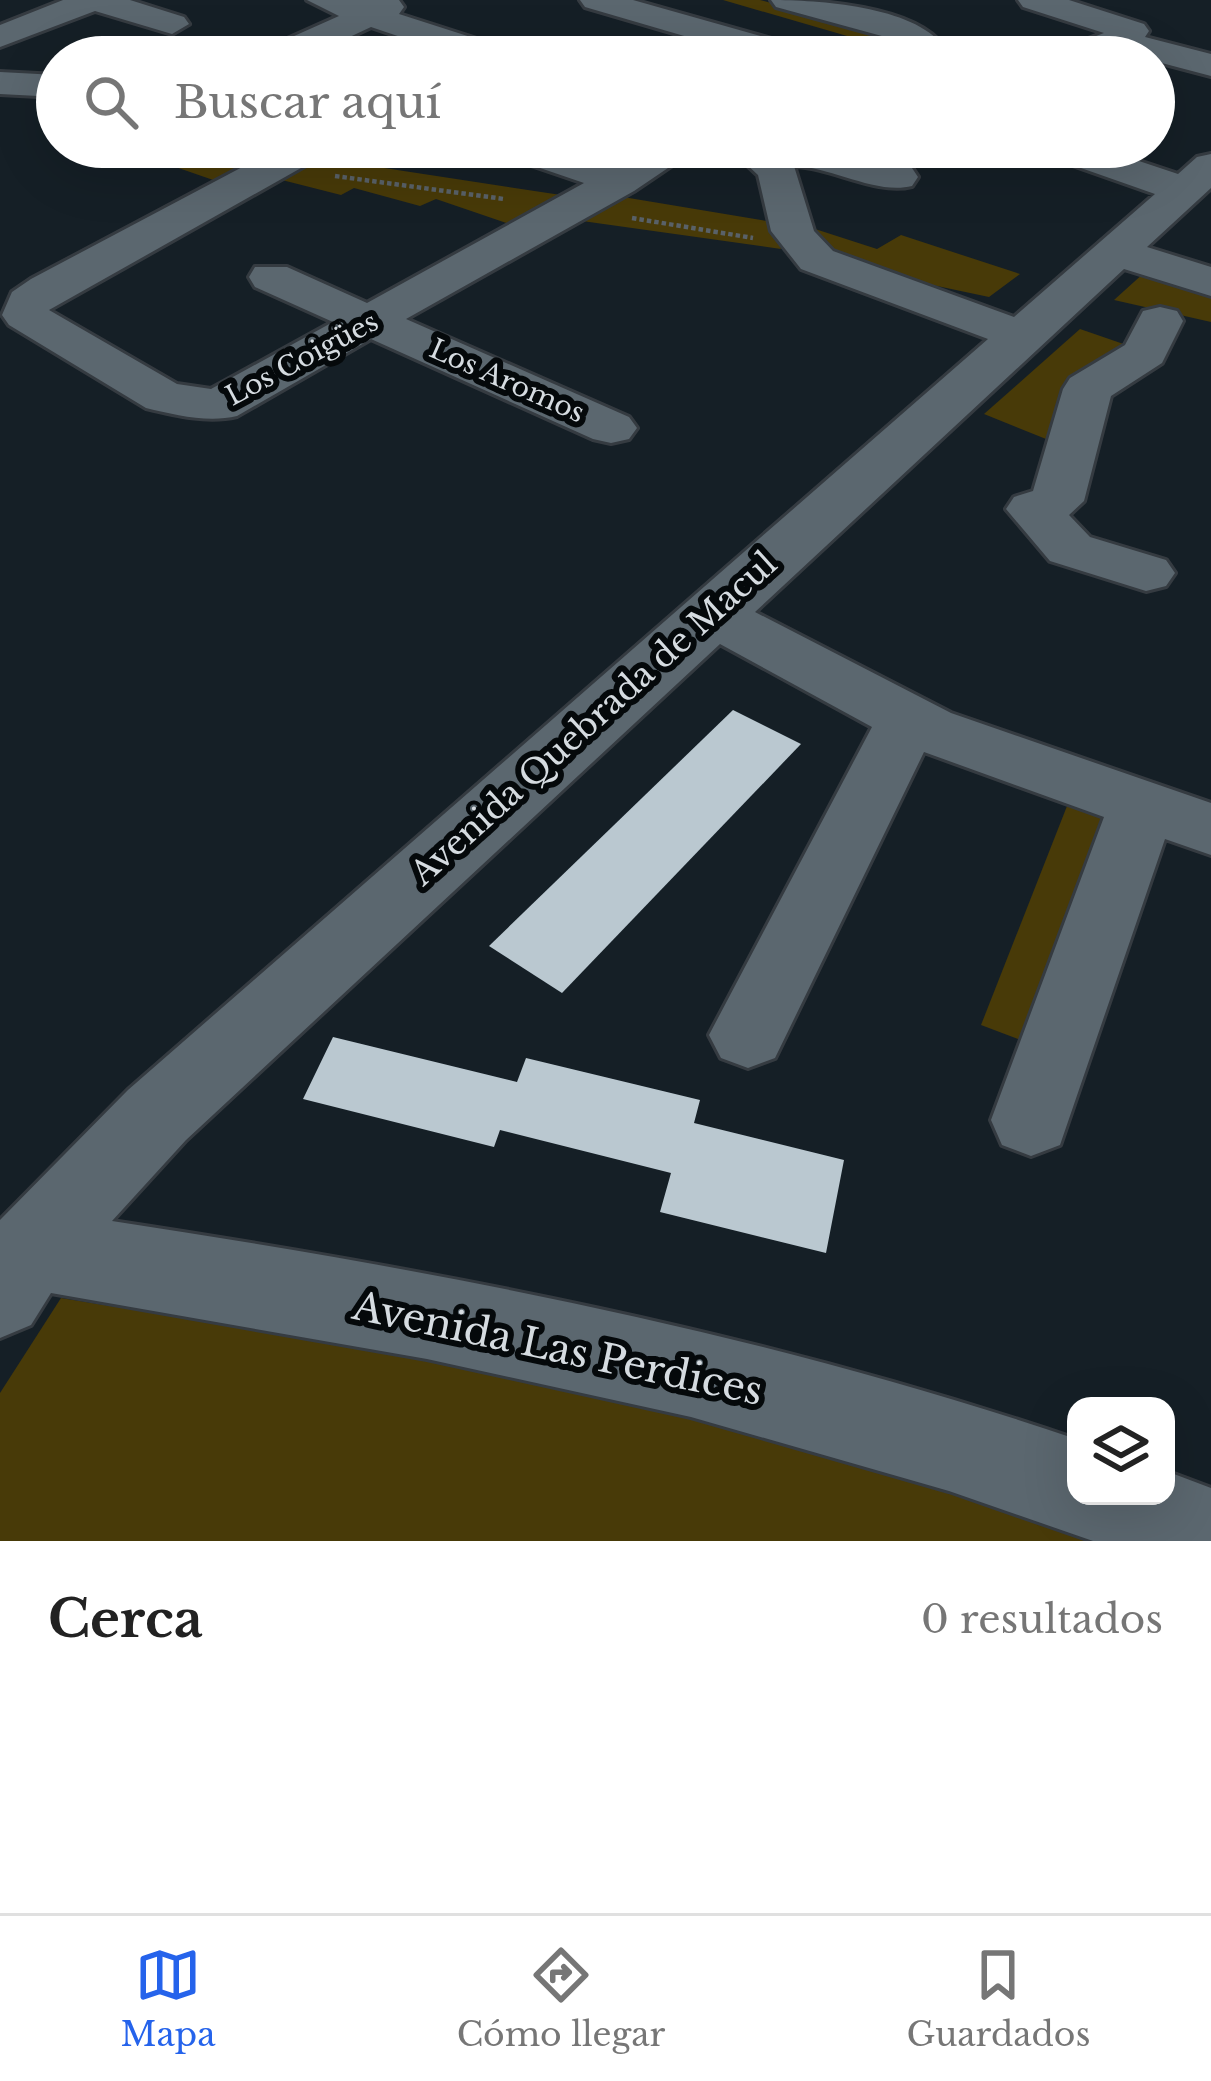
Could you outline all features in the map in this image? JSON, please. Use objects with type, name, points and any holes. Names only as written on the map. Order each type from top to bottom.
[{"type":"street","points":[[0,37],[94,0],[172,24]]},
{"type":"street","points":[[324,0],[385,8],[446,36]]},
{"type":"street","points":[[597,0],[721,36]]},
{"type":"street","points":[[788,0],[912,36]]},
{"type":"street","points":[[1035,0],[1126,36]]},
{"type":"street","points":[[324,36],[385,8]]},
{"type":"street","points":[[1175,45],[1211,51]]},
{"type":"street","points":[[1175,53],[1211,65]]},
{"type":"street","points":[[0,83],[36,85]]},
{"type":"street","name":"Los Coigües","points":[[267,168],[47,289],[28,302],[25,315],[164,397],[219,405],[644,168]]},
{"type":"street","points":[[578,168],[620,182]]},
{"type":"street","points":[[775,168],[796,245],[850,276],[1041,314],[1211,329]]},
{"type":"street","points":[[870,168],[898,177]]},
{"type":"street","points":[[1152,168],[1197,178]]},
{"type":"street","points":[[250,176],[304,193]]},
{"type":"street","name":"Avenida Quebrada de Macul","points":[[15,1272],[157,1114],[1197,178]]},
{"type":"street","points":[[1114,251],[1211,282]]},
{"type":"street","name":"Los Aromos","points":[[271,277],[611,428]]},
{"type":"street","points":[[1146,573],[1070,549],[1033,509],[1057,501],[1088,388],[1145,353],[1160,321]]},
{"type":"street","points":[[710,613],[908,719],[992,756],[1211,829]]},
{"type":"street","points":[[748,1035],[908,719]]},
{"type":"street","points":[[1030,1120],[1142,806]]},
{"type":"street","name":"Avenida Las Perdices","points":[[15,1272],[543,1338],[829,1409],[1067,1484]]},
{"type":"street","points":[[1125,1505],[1211,1537]]},
{"type":"shaded area","points":[[723,0],[760,0],[896,36],[847,36]]},
{"type":"shaded area","points":[[178,168],[246,168],[219,182]]},
{"type":"shaded area","points":[[299,168],[384,168],[561,195],[512,225],[436,199],[420,206],[354,188],[341,195],[278,179]]},
{"type":"shaded area","points":[[617,196],[773,222],[781,249],[575,220]]},
{"type":"shaded area","points":[[812,228],[877,249],[901,235],[1020,274],[989,297],[852,268]]},
{"type":"shaded area","points":[[1145,272],[1211,295],[1211,322],[1114,300]]},
{"type":"shaded area","points":[[1080,329],[1138,349],[1061,445],[984,414]]},
{"type":"shaded area","points":[[1069,801],[1102,812],[1110,828],[1031,1044],[981,1025]]},
{"type":"shaded area","points":[[61,1298],[454,1366],[714,1423],[970,1496],[1095,1541],[0,1541],[0,1393]]},
{"type":"building","points":[[733,710],[801,744],[562,993],[489,946]]},
{"type":"building","points":[[333,1037],[517,1082],[526,1058],[700,1100],[694,1123],[844,1160],[826,1253],[660,1212],[671,1173],[500,1130],[494,1147],[303,1099]]}]
